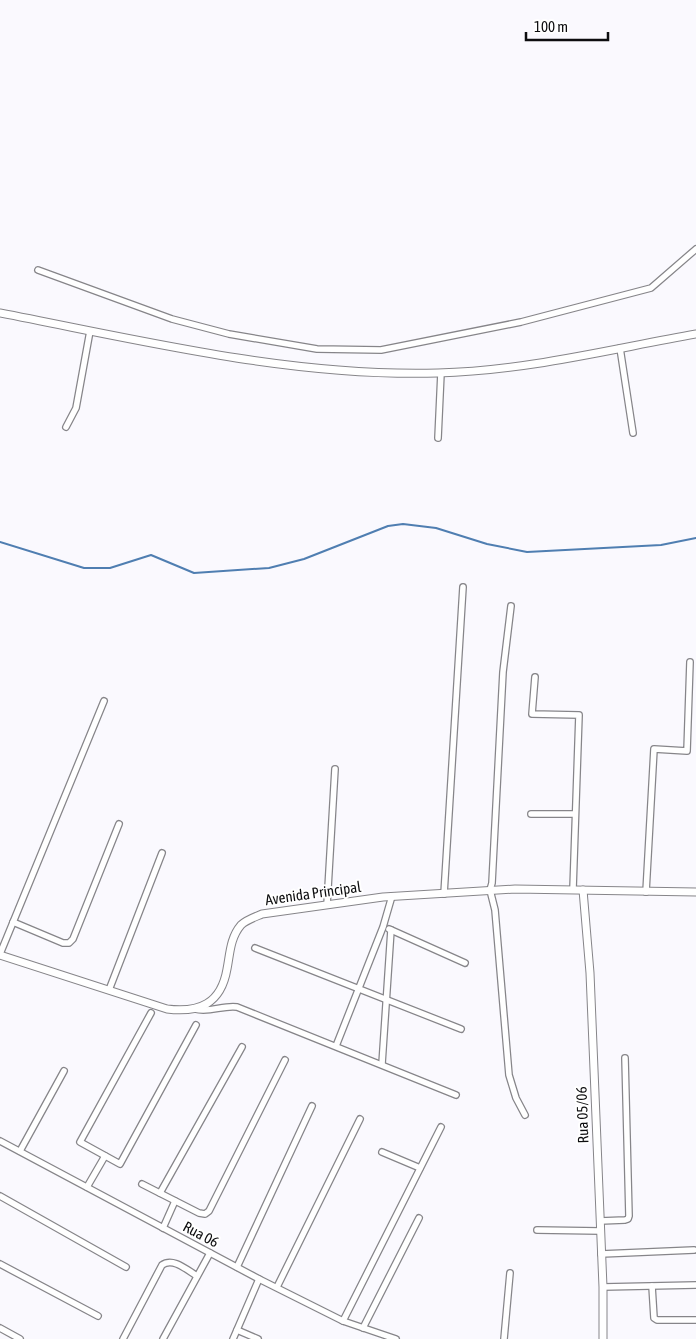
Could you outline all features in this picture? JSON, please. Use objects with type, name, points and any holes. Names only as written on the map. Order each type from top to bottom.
[{"type":"street","points":[[38,270],[172,319],[229,334],[317,349],[381,350],[521,322],[651,288],[696,249]]},
{"type":"street","points":[[0,313],[247,361],[337,371],[399,374],[441,373],[529,365],[696,334]]},
{"type":"street","points":[[66,427],[76,408],[90,331]]},
{"type":"street","points":[[620,348],[633,433]]},
{"type":"street","points":[[438,438],[441,373]]},
{"type":"street","points":[[444,894],[463,587]]},
{"type":"street","points":[[511,606],[503,672],[490,890],[496,910],[509,1075],[516,1098],[525,1115]]},
{"type":"street","points":[[646,892],[654,749],[687,751],[690,662]]},
{"type":"street","points":[[535,677],[532,714],[579,716],[573,890]]},
{"type":"street","points":[[104,701],[0,954],[167,1009],[184,1011],[195,1009],[203,1011],[232,1006],[456,1095]]},
{"type":"street","points":[[327,905],[335,768]]},
{"type":"street","points":[[531,814],[575,814]]},
{"type":"street","points":[[13,922],[69,944],[73,939],[119,824]]},
{"type":"street","points":[[109,990],[162,853]]},
{"type":"street","name":"Avenida Principal","points":[[195,1009],[204,1006],[220,989],[225,979],[232,943],[242,924],[262,914],[392,896],[490,890],[696,892]]},
{"type":"street","name":"Rua 05/06","points":[[582,890],[590,973],[603,1287],[603,1339]]},
{"type":"street","points":[[336,1046],[383,926],[392,896]]},
{"type":"street","points":[[383,926],[465,963]]},
{"type":"street","points":[[382,1064],[391,930]]},
{"type":"street","points":[[255,948],[461,1029]]},
{"type":"street","points":[[151,1013],[80,1142],[120,1164],[196,1025]]},
{"type":"street","points":[[160,1193],[242,1047]]},
{"type":"street","points":[[600,1221],[625,1220],[629,1216],[625,1058]]},
{"type":"street","points":[[142,1184],[199,1214],[205,1214],[209,1211],[284,1060]]},
{"type":"street","points":[[20,1151],[64,1071]]},
{"type":"street","points":[[237,1267],[312,1106]]},
{"type":"street","points":[[276,1287],[360,1119]]},
{"type":"street","points":[[343,1321],[441,1127]]},
{"type":"street","name":"Rua 06","points":[[1,1144],[20,1151],[259,1279],[343,1321],[396,1339]]},
{"type":"street","points":[[382,1152],[420,1168]]},
{"type":"street","points":[[87,1187],[105,1156]]},
{"type":"street","points":[[0,1196],[126,1267]]},
{"type":"street","points":[[163,1228],[175,1201]]},
{"type":"street","points":[[363,1328],[420,1218]]},
{"type":"street","points":[[537,1230],[600,1231]]},
{"type":"street","points":[[601,1254],[694,1250]]},
{"type":"street","points":[[163,1339],[210,1253]]},
{"type":"street","points":[[123,1339],[162,1265],[172,1261],[197,1276]]},
{"type":"street","points":[[0,1264],[98,1316]]},
{"type":"street","points":[[504,1339],[510,1273]]},
{"type":"street","points":[[233,1339],[259,1279]]},
{"type":"street","points":[[603,1287],[696,1285]]},
{"type":"street","points":[[652,1286],[654,1318],[657,1320],[696,1320]]},
{"type":"street","points":[[0,1328],[20,1339]]},
{"type":"street","points":[[237,1330],[258,1339]]},
{"type":"waterway","points":[[0,542],[84,568],[110,568],[151,555],[194,573],[269,568],[304,559],[388,526],[403,524],[436,528],[487,544],[527,552],[661,545],[696,538]]}]
